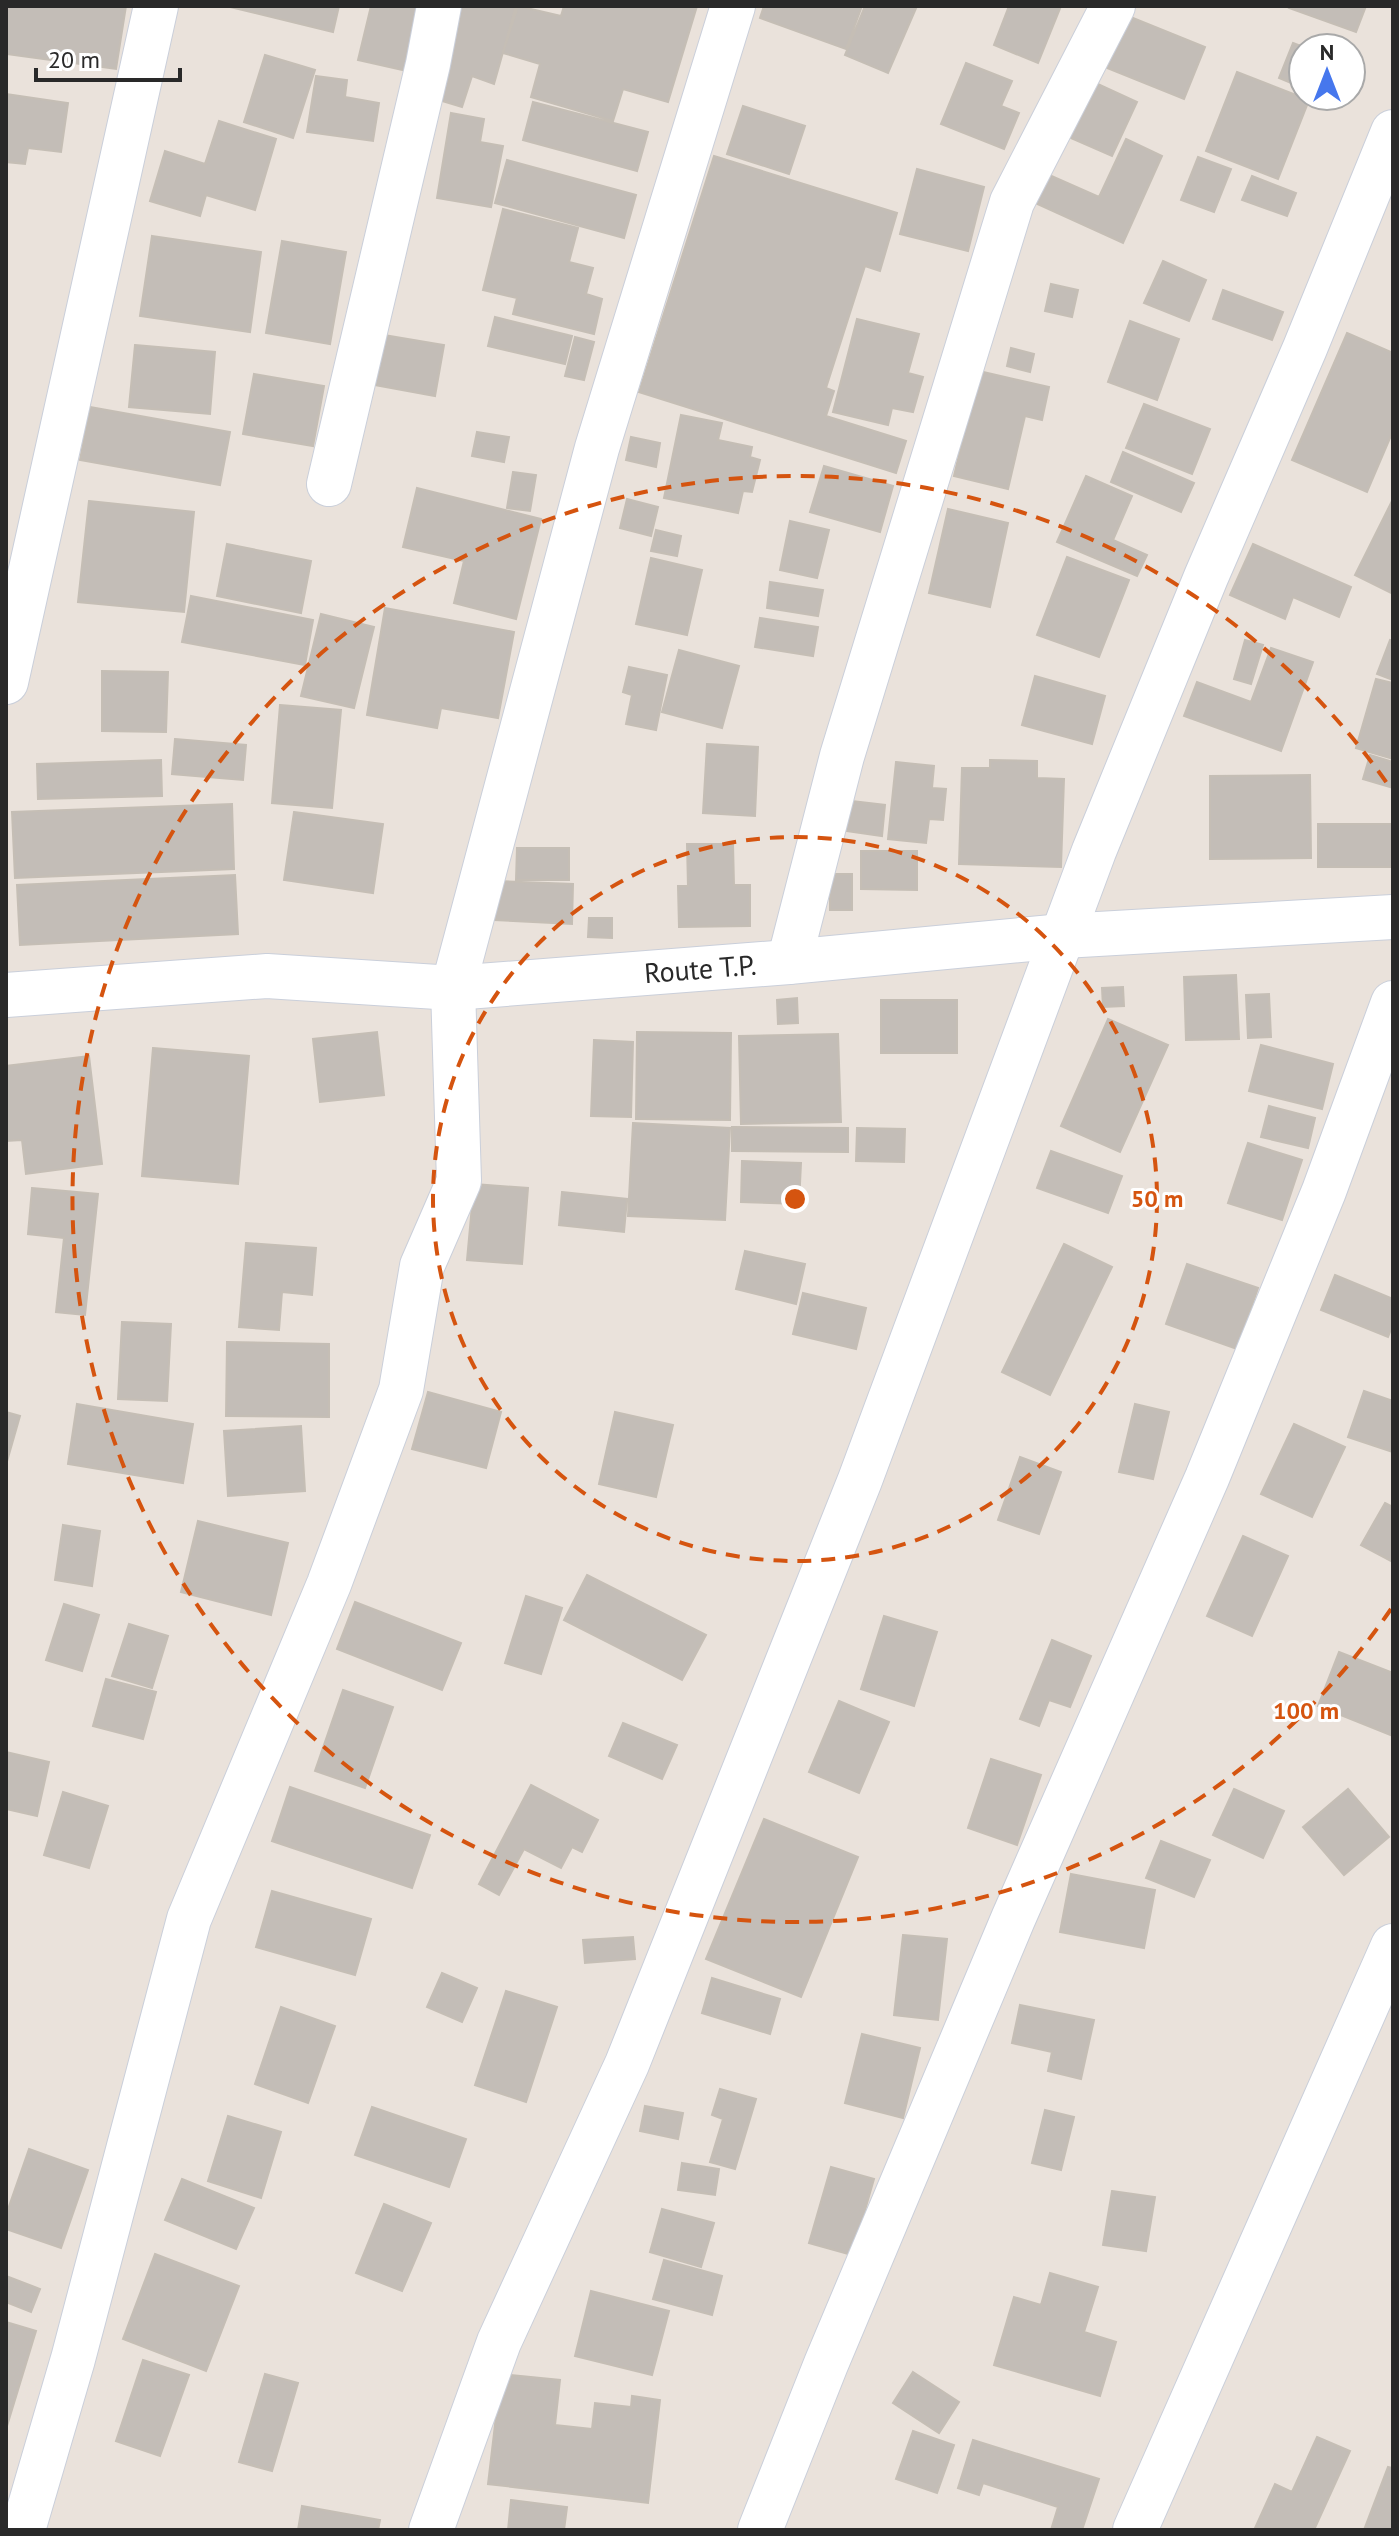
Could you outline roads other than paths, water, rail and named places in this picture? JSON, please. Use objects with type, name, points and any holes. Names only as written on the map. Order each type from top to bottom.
[{"type":"street","points":[[6,682],[156,6]]},
{"type":"street","points":[[329,484],[439,6]]},
{"type":"street","points":[[23,2530],[73,2359],[189,1919],[329,1584],[401,1390],[422,1266],[459,1181],[453,988],[597,448],[733,6]]},
{"type":"street","points":[[789,962],[842,756],[1012,202],[1113,6]]},
{"type":"street","points":[[431,2530],[499,2342],[627,2064],[860,1480],[1100,836],[1393,132]]},
{"type":"street","name":"Route T.P.","points":[[6,995],[267,976],[453,988],[789,962],[1063,936],[1393,917]]},
{"type":"street","points":[[760,2530],[826,2364],[1013,1919],[1207,1478],[1324,1191],[1393,1003]]},
{"type":"street","points":[[1135,2530],[1393,1946]]}]
